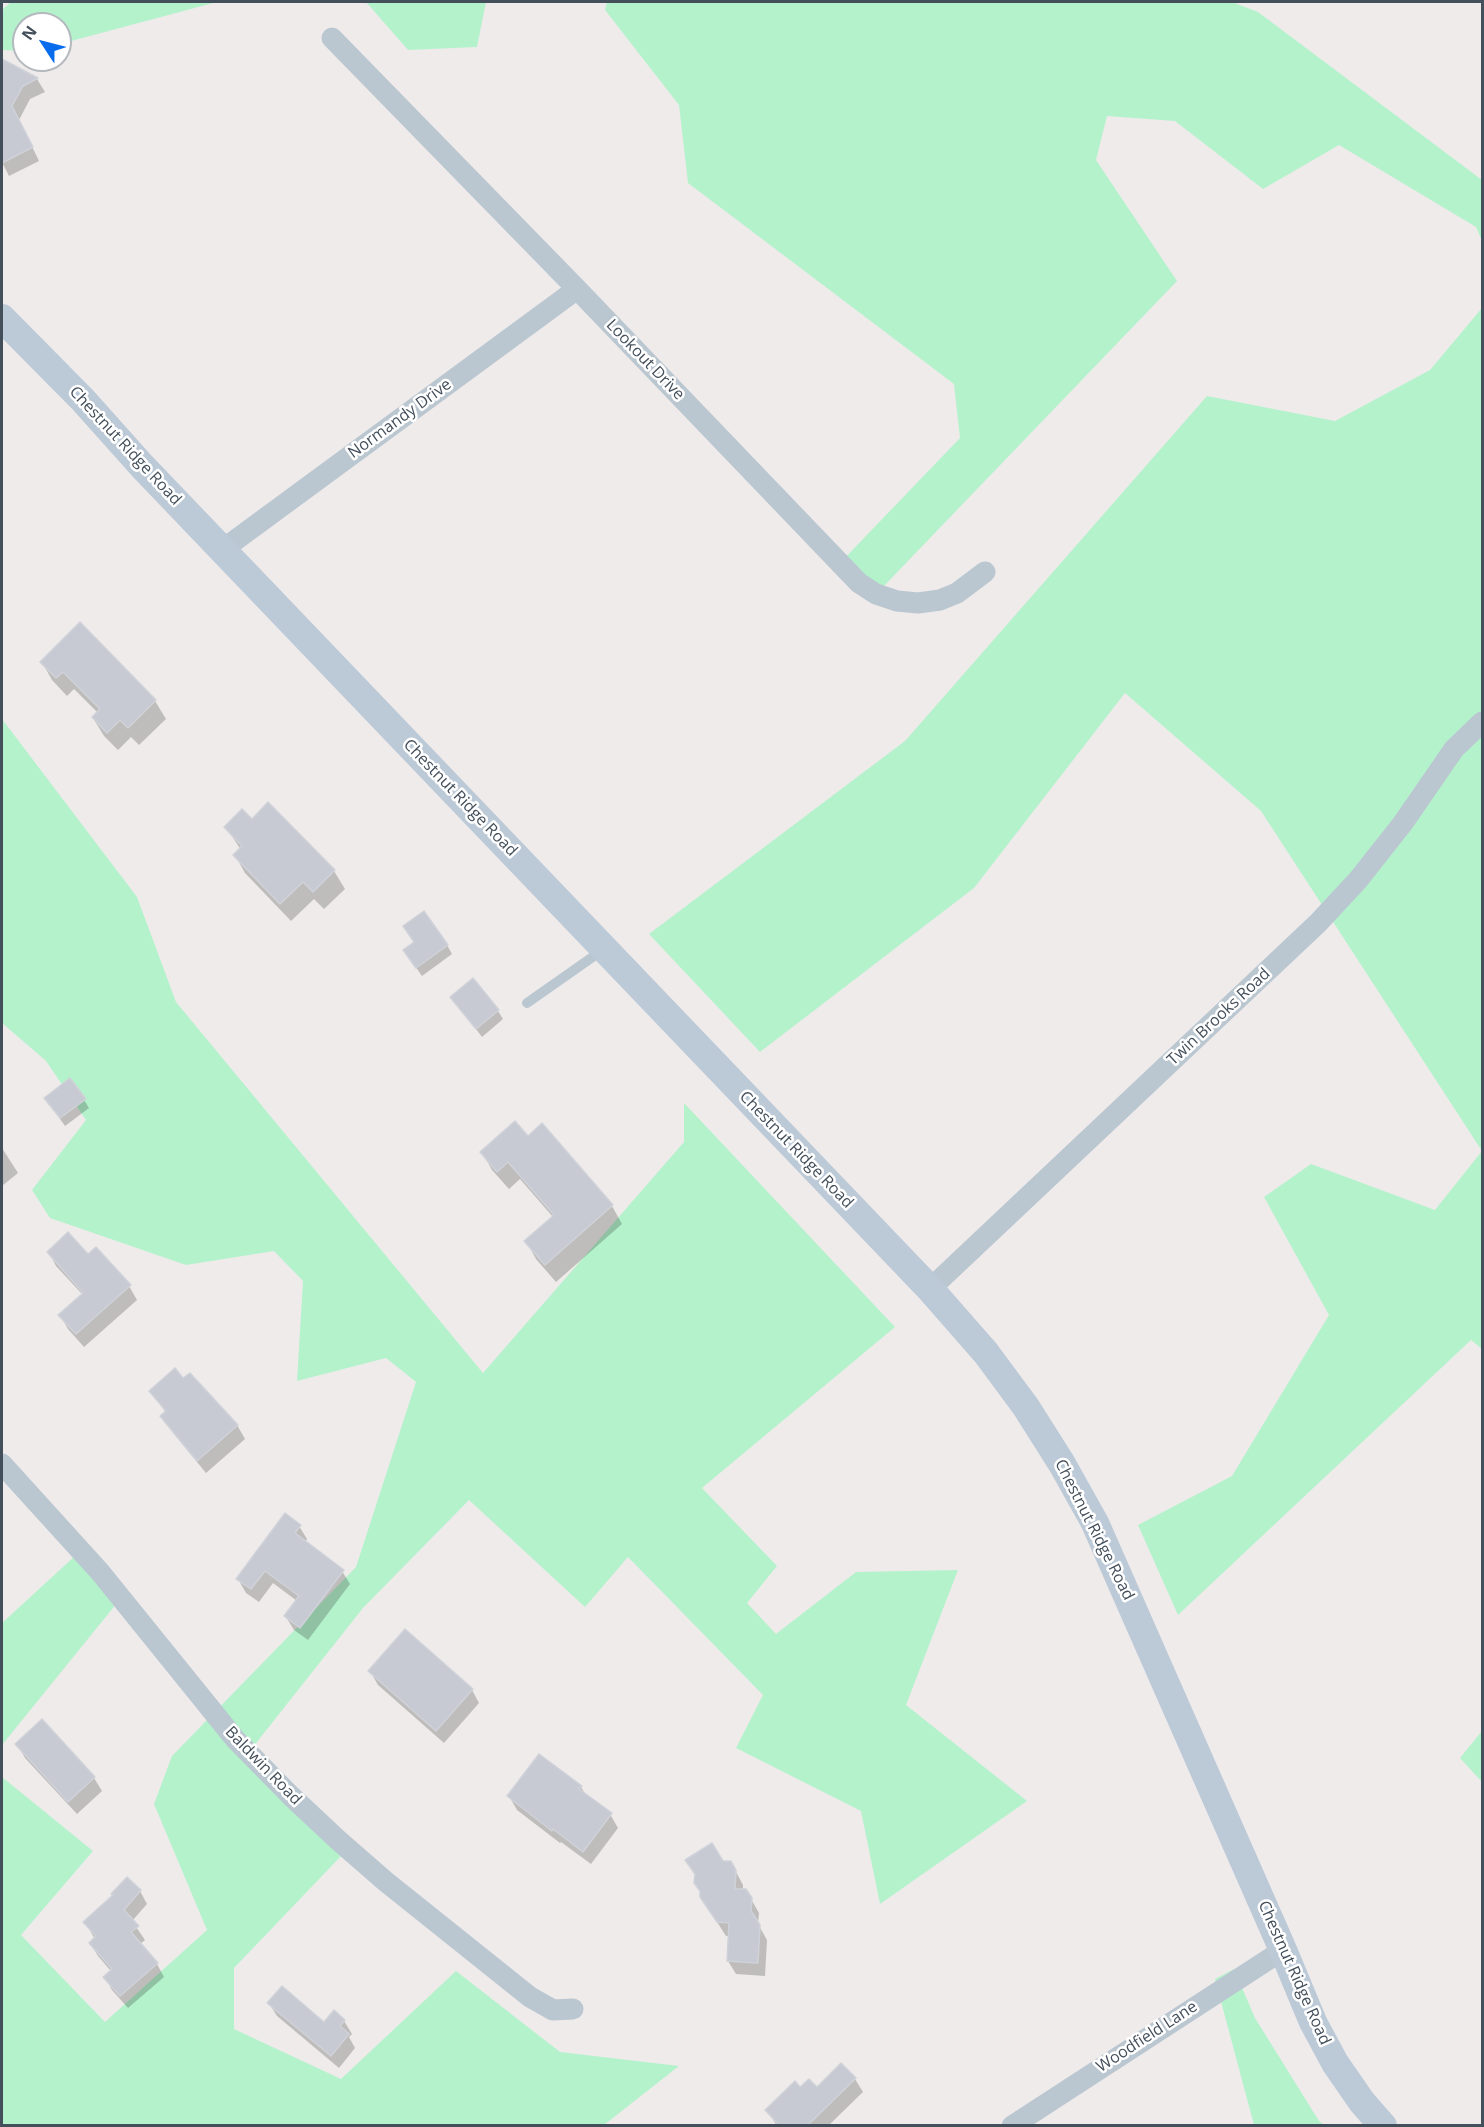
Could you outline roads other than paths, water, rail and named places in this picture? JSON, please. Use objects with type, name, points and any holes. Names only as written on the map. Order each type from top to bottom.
[{"type":"main road","name":"Chestnut Ridge Road","points":[[2,318],[83,400],[222,550],[930,1289],[986,1353],[1026,1407],[1062,1464],[1095,1523],[1313,2022],[1335,2063],[1362,2102],[1383,2126]]},
{"type":"street","name":"Lookout Drive","points":[[332,38],[859,583],[876,594],[897,601],[918,603],[940,600],[957,593],[985,572]]},
{"type":"street","name":"Normandy Drive","points":[[222,550],[577,289]]},
{"type":"street","name":"Twin Brooks Road","points":[[930,1289],[1318,923],[1358,880],[1454,749],[1482,722]]},
{"type":"street","name":"Baldwin Road","points":[[2,1464],[100,1572],[235,1739],[291,1796],[385,1881],[530,1997],[553,2010],[573,2009]]},
{"type":"street","name":"Woodfield Lane","points":[[1012,2126],[1283,1950]]},
{"type":"lane","points":[[527,1003],[604,949]]}]
